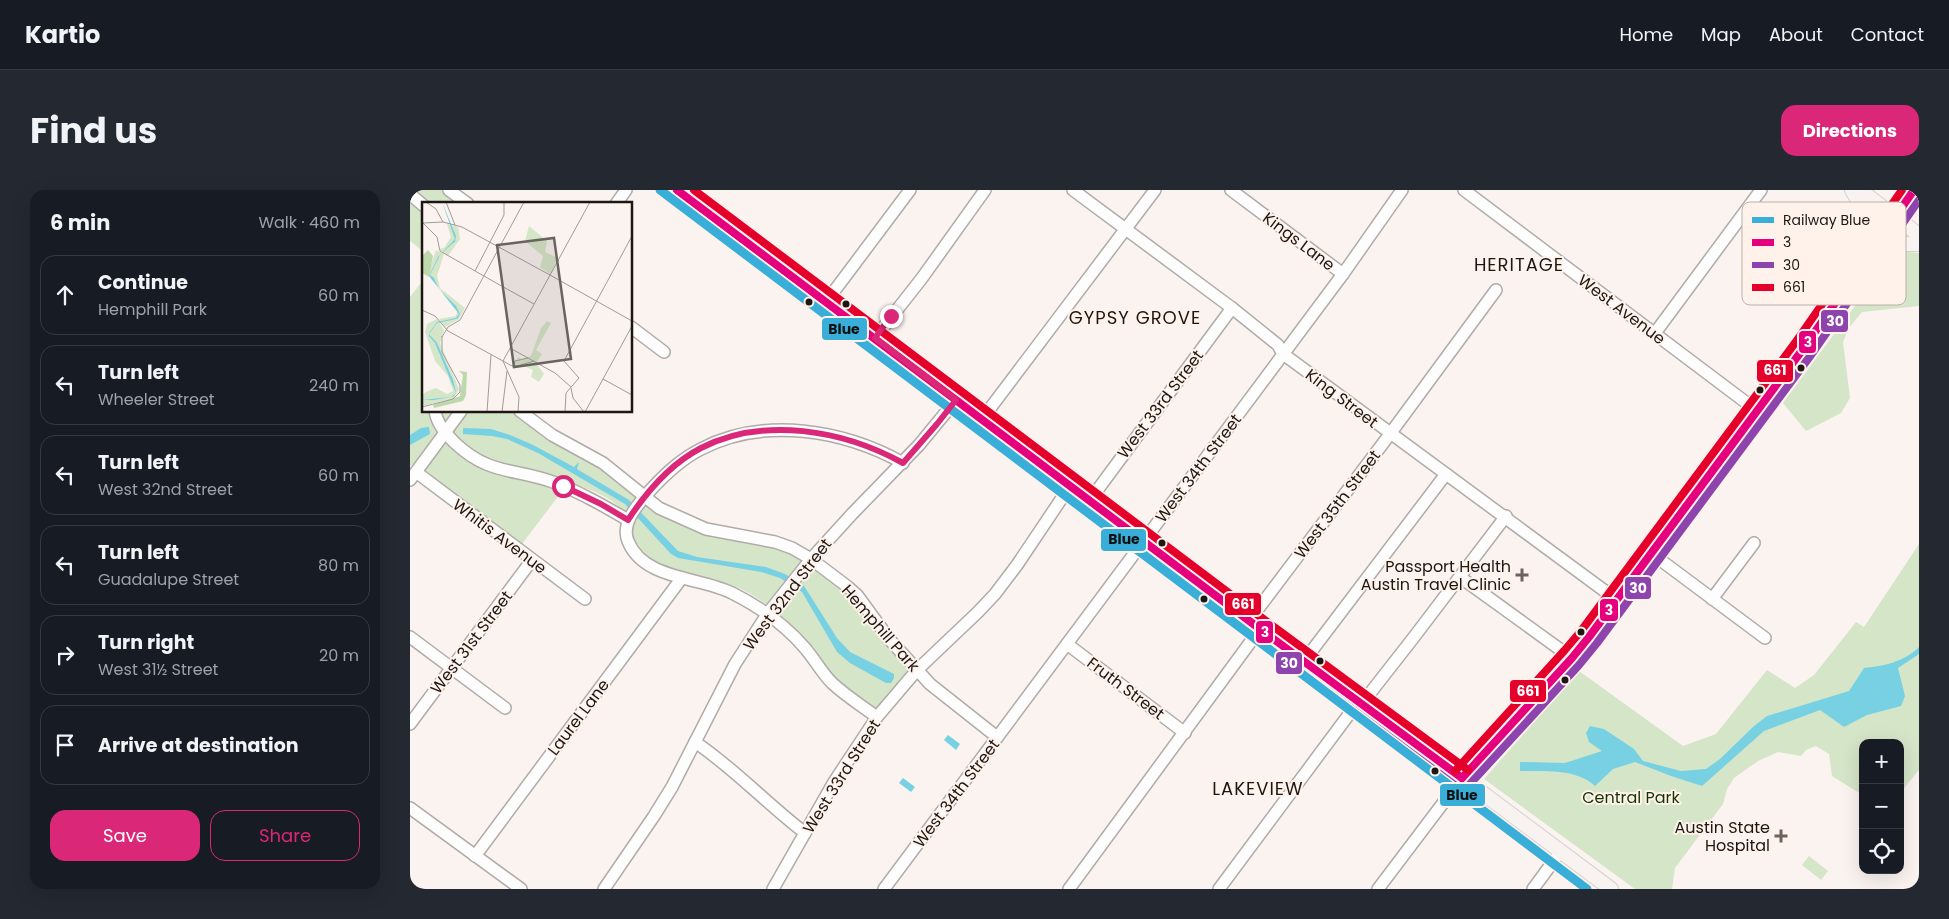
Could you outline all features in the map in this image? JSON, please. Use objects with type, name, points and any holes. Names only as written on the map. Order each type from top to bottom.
[{"type":"main road","points":[[677,190],[1255,625],[1362,702],[1611,889]]},
{"type":"main road","points":[[1852,190],[1859,202]]},
{"type":"main road","points":[[1860,190],[1876,202]]},
{"type":"main road","points":[[1906,202],[1914,190]]},
{"type":"main road","points":[[1906,225],[1919,235]]},
{"type":"main road","points":[[1906,244],[1919,244]]},
{"type":"main road","points":[[1462,778],[1572,658],[1803,349],[1833,305]]},
{"type":"street","points":[[450,190],[465,202]]},
{"type":"street","points":[[617,202],[626,190]]},
{"type":"street","points":[[826,302],[910,190]]},
{"type":"street","points":[[875,338],[922,278],[985,190]]},
{"type":"street","name":"King Street","points":[[1073,190],[1232,308],[1278,345],[1283,354],[1390,434],[1506,516],[1617,600]]},
{"type":"street","points":[[982,419],[1155,190]]},
{"type":"street","name":"Kings Lane","points":[[1231,190],[1343,274]]},
{"type":"street","points":[[1387,190],[1400,193]]},
{"type":"street","name":"West Avenue","points":[[1464,190],[1756,410]]},
{"type":"street","points":[[1752,202],[1761,190]]},
{"type":"street","name":"West 34th Street","points":[[884,889],[1343,274],[1400,193]]},
{"type":"street","points":[[410,194],[422,204]]},
{"type":"street","points":[[1655,333],[1742,216]]},
{"type":"street","name":"West 35th Street","points":[[1069,889],[1185,733],[1255,625],[1390,434],[1496,290]]},
{"type":"street","name":"West 33rd Street","points":[[1090,500],[1232,308]]},
{"type":"street","points":[[632,328],[664,352]]},
{"type":"street","name":"West 32nd Street","points":[[604,889],[654,816],[735,664],[768,614],[812,559],[852,514],[903,463],[956,400]]},
{"type":"street","points":[[435,412],[445,433]]},
{"type":"street","points":[[413,476],[460,412]]},
{"type":"street","name":"Hemphill Park","points":[[521,412],[544,430],[603,463],[635,509]]},
{"type":"street","points":[[877,717],[831,682],[800,643],[768,614],[730,592],[707,583],[681,579],[647,563],[632,549],[626,535],[635,509],[658,481],[686,458],[714,443],[740,435],[780,430],[844,438],[871,447],[903,463]]},
{"type":"street","name":"Hemphill Park","points":[[445,433],[468,454],[497,469],[534,476],[586,496],[635,509],[659,508],[706,529],[775,542],[792,548],[812,559],[857,596],[890,640],[916,670],[946,698],[997,738]]},
{"type":"street","points":[[1304,661],[1446,474]]},
{"type":"street","name":"Whitis Avenue","points":[[413,476],[585,599]]},
{"type":"street","name":"West 33rd Street","points":[[774,889],[849,757],[877,717],[916,670],[995,594],[1017,565],[1070,486]]},
{"type":"street","points":[[1219,889],[1350,713],[1362,702],[1506,516]]},
{"type":"street","points":[[1712,599],[1754,543]]},
{"type":"street","points":[[1651,554],[1765,638]]},
{"type":"street","name":"West 31st Street","points":[[410,724],[532,560]]},
{"type":"street","points":[[1460,577],[1572,658]]},
{"type":"street","name":"Laurel Lane","points":[[474,856],[681,579]]},
{"type":"street","points":[[410,637],[505,708]]},
{"type":"street","name":"Fruth Street","points":[[1067,644],[1185,733]]},
{"type":"street","points":[[695,742],[730,768],[805,833]]},
{"type":"street","points":[[1378,889],[1462,778]]},
{"type":"street","points":[[410,808],[517,888]]},
{"type":"street","points":[[1533,889],[1561,851]]},
{"type":"green space","points":[[413,190],[444,190],[460,202],[422,202],[422,250],[410,241],[410,194]]},
{"type":"green space","points":[[1906,252],[1919,253],[1919,306],[1862,312],[1849,328],[1843,342],[1850,398],[1841,413],[1806,431],[1783,403],[1856,305],[1906,305]]},
{"type":"green space","points":[[422,282],[422,412],[515,412],[530,424],[590,459],[660,513],[787,552],[830,577],[850,595],[909,668],[909,671],[878,709],[874,708],[827,669],[792,626],[749,593],[725,583],[673,570],[650,558],[635,541],[631,522],[618,505],[611,500],[569,482],[522,544],[415,463],[410,466],[410,297]]},
{"type":"green space","name":"Central Park","points":[[1919,544],[1919,770],[1904,788],[1904,739],[1859,739],[1859,792],[1832,776],[1829,754],[1816,746],[1806,750],[1801,756],[1778,752],[1758,761],[1734,778],[1727,789],[1723,804],[1675,868],[1672,889],[1635,889],[1484,779],[1579,671],[1683,746],[1716,734],[1767,670],[1795,688],[1814,675],[1856,622],[1864,627]]},
{"type":"green space","points":[[1809,856],[1828,871],[1821,880],[1802,865]]},
{"type":"water","points":[[429,427],[430,434],[410,445],[410,435],[421,428]]},
{"type":"water","points":[[463,428],[491,429],[533,445],[574,467],[579,462],[577,469],[629,500],[678,551],[697,557],[766,567],[785,574],[804,586],[837,638],[850,652],[894,674],[894,678],[891,683],[886,683],[850,663],[837,652],[802,592],[780,578],[761,572],[678,558],[671,554],[625,504],[538,453],[507,439],[463,434]]},
{"type":"water","points":[[1919,647],[1919,654],[1898,668],[1905,696],[1901,706],[1867,715],[1844,727],[1820,710],[1764,731],[1702,786],[1635,762],[1613,769],[1595,786],[1578,776],[1560,772],[1520,771],[1520,762],[1565,763],[1602,751],[1589,742],[1586,733],[1590,726],[1604,729],[1634,749],[1643,761],[1681,771],[1706,769],[1720,759],[1767,716],[1849,691],[1864,668],[1900,660]]},
{"type":"water","points":[[948,735],[960,744],[956,750],[944,740]]},
{"type":"water","points":[[903,778],[915,787],[911,792],[899,783]]},
{"type":"rail line","name":"Blue","points":[[660,190],[1587,889]]},
{"type":"transit line","name":"3","points":[[677,190],[1260,629],[1462,778]]},
{"type":"transit line","name":"661","points":[[694,190],[1266,621],[1468,770]]},
{"type":"transit line","name":"661","points":[[1894,202],[1902,190]]},
{"type":"transit line","name":"3","points":[[1906,202],[1914,190]]},
{"type":"transit line","name":"30","points":[[671,198],[1254,637],[1456,786]]},
{"type":"transit line","name":"30","points":[[1906,219],[1919,200]]},
{"type":"transit line","name":"661","points":[[1455,771],[1581,631],[1822,305]]},
{"type":"transit line","name":"3","points":[[1462,778],[1589,637],[1834,305]]},
{"type":"transit line","name":"30","points":[[1469,785],[1597,643],[1811,355],[1846,305]]},
{"type":"place","name":"Passport Health Austin Travel Clinic","points":[[1522,575]]},
{"type":"place","name":"Austin State Hospital","points":[[1781,836]]},
{"type":"district","name":"HERITAGE","points":[[1519,265]]},
{"type":"district","name":"GYPSY GROVE","points":[[1135,318]]},
{"type":"district","name":"LAKEVIEW","points":[[1258,789]]},
{"type":"route","points":[[563,486],[586,496],[628,520],[658,481],[672,468],[701,448],[720,440],[740,435],[780,430],[844,438],[884,452],[903,463],[956,400],[875,338],[891,316]]}]
